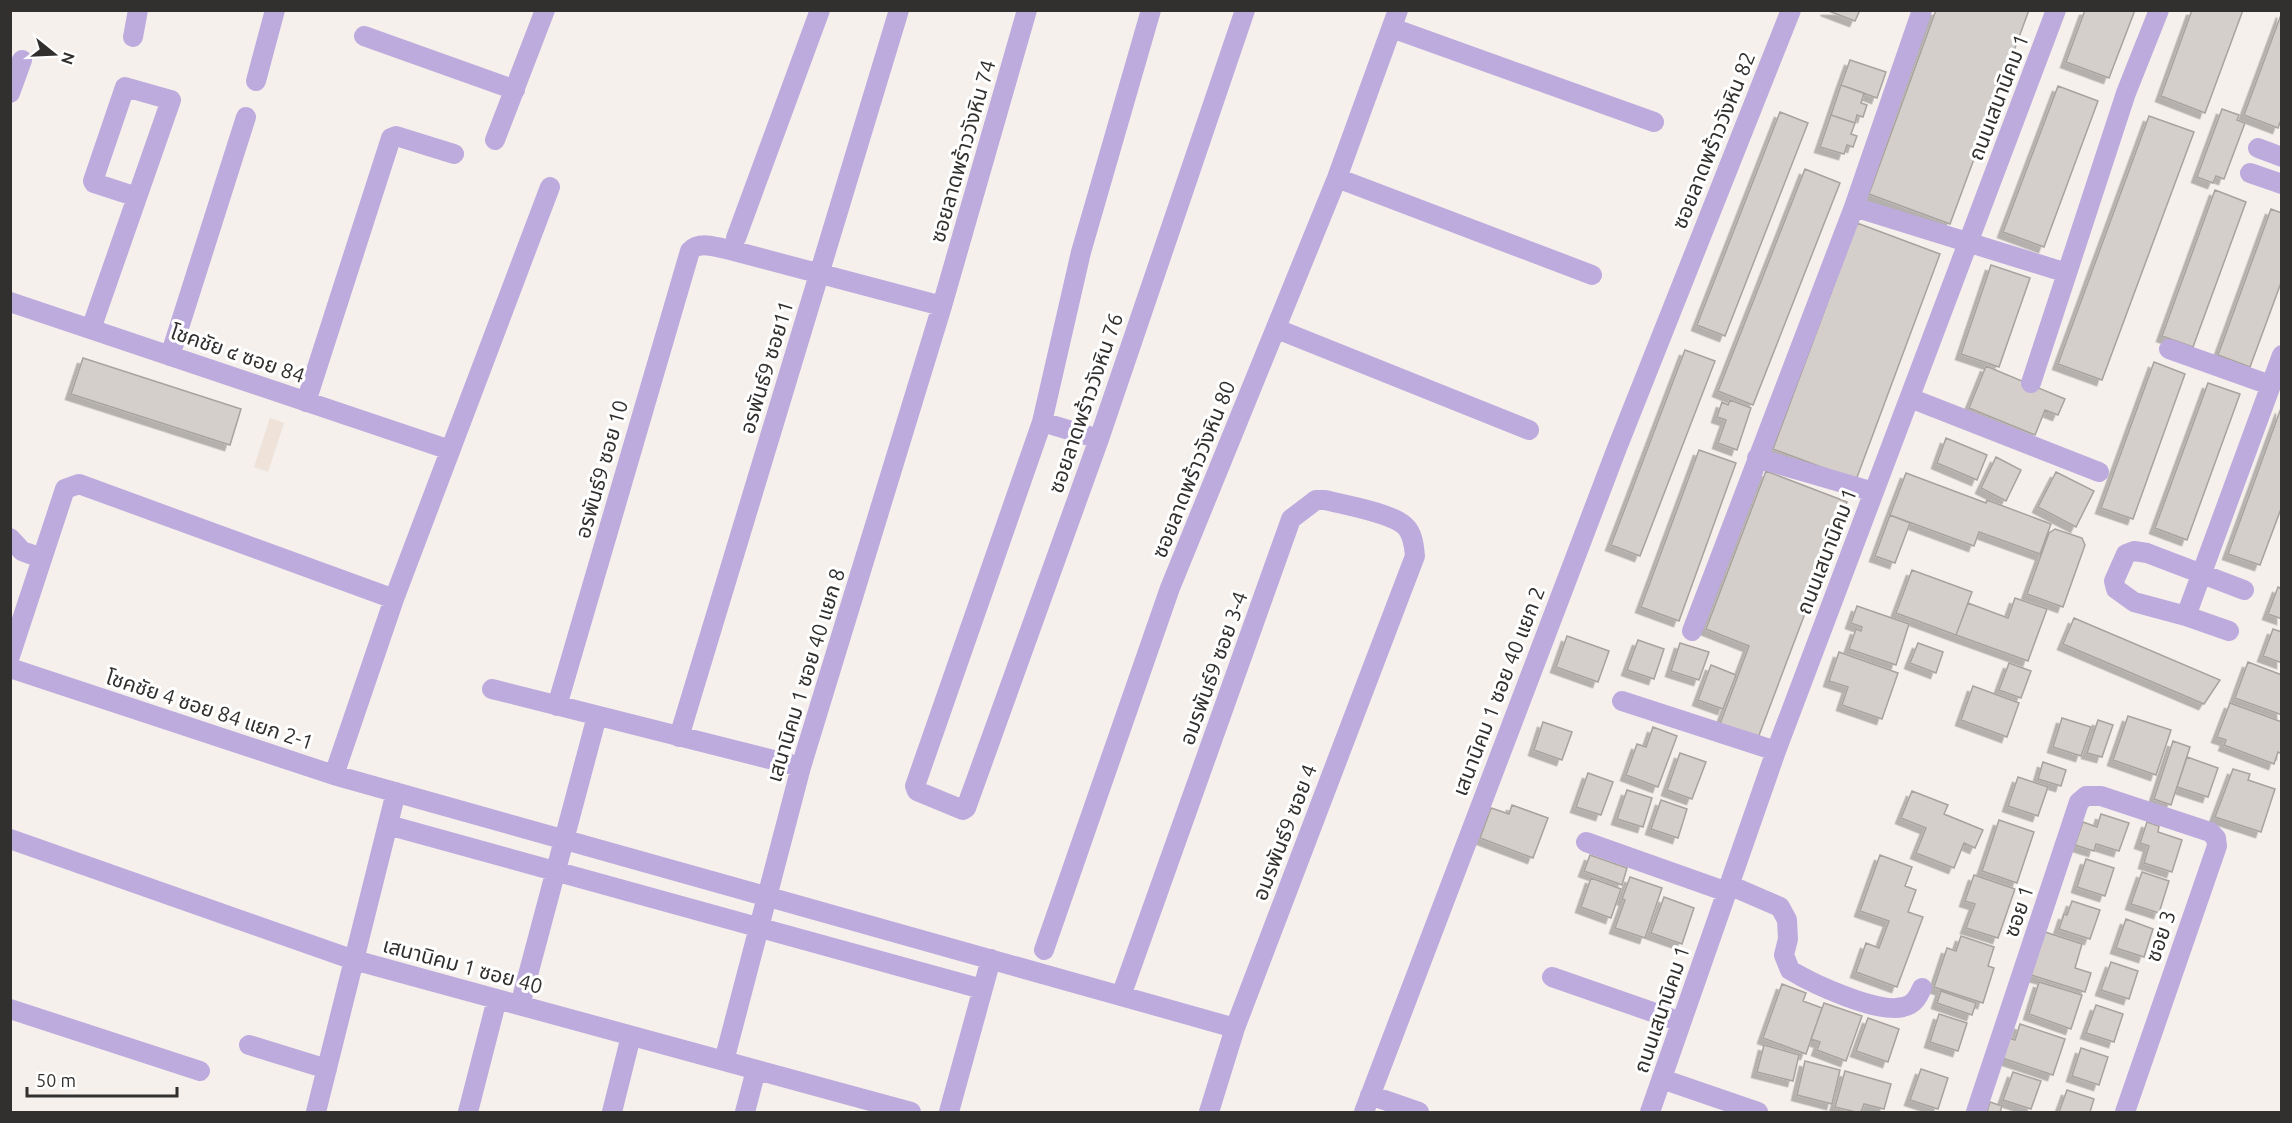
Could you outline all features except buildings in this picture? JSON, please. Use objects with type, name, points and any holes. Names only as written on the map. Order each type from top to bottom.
[{"type":"street","points":[[133,37],[138,10]]},
{"type":"street","points":[[256,81],[275,10]]},
{"type":"street","points":[[495,140],[545,10]]},
{"type":"street","points":[[736,238],[820,10]]},
{"type":"street","name":"อรพันธ์9 ซอย11","points":[[680,737],[899,10]]},
{"type":"street","name":"ซอยลาดพร้าววังหิน 74","points":[[942,306],[1027,10]]},
{"type":"street","name":"ซอยลาดพร้าววังหิน 76","points":[[1152,10],[1081,252],[1042,422],[915,789],[965,810],[1099,440],[1245,10]]},
{"type":"street","name":"ซอยลาดพร้าววังหิน 82","points":[[1680,288],[1791,10]]},
{"type":"street","points":[[1692,631],[1854,207],[1922,10]]},
{"type":"street","name":"ถนนเสนานิคม 1","points":[[1650,1113],[1776,752],[2056,10]]},
{"type":"street","points":[[2031,383],[2126,93],[2159,10]]},
{"type":"street","points":[[1395,19],[1654,122]]},
{"type":"street","name":"ซอยลาดพร้าววังหิน 80","points":[[1044,950],[1170,588],[1337,178],[1395,19]]},
{"type":"street","points":[[364,36],[514,90]]},
{"type":"street","points":[[10,93],[22,60]]},
{"type":"street","points":[[91,329],[171,100],[125,87],[93,181],[137,197]]},
{"type":"street","points":[[170,356],[246,117]]},
{"type":"street","points":[[306,402],[391,138],[396,136],[454,154]]},
{"type":"street","points":[[2258,148],[2282,157]]},
{"type":"street","points":[[2250,173],[2282,184]]},
{"type":"street","points":[[1337,178],[1592,275]]},
{"type":"street","points":[[334,775],[394,599],[550,187]]},
{"type":"street","points":[[1854,207],[2067,273]]},
{"type":"street","name":"อรพันธ์9 ซอย 10","points":[[557,706],[690,251],[694,246],[702,245],[734,251],[819,275]]},
{"type":"street","points":[[819,275],[942,306]]},
{"type":"street","name":"เสนานิคม 1 ซอย 40 แยก 2","points":[[1367,1104],[1680,288]]},
{"type":"street","name":"โชคชัย ๔ ซอย 84","points":[[10,302],[450,450]]},
{"type":"street","name":"เสนานิคม 1 ซอย 40 แยก 8","points":[[724,1061],[801,768],[942,306]]},
{"type":"street","points":[[1277,329],[1529,430]]},
{"type":"street","points":[[2169,349],[2270,385]]},
{"type":"street","points":[[2186,616],[2282,355]]},
{"type":"street","points":[[1910,398],[2058,458],[2100,472]]},
{"type":"street","points":[[1042,422],[1099,440]]},
{"type":"street","points":[[1757,458],[1874,492]]},
{"type":"street","points":[[10,657],[65,489],[79,484],[394,599]]},
{"type":"street","name":"อมรพันธ์9 ซอย 3-4","points":[[1121,996],[1291,519],[1316,500],[1325,500],[1396,519],[1407,527],[1413,541],[1415,556],[1410,571]]},
{"type":"street","points":[[10,538],[22,552],[41,558]]},
{"type":"street","points":[[2229,631],[2134,602],[2116,589],[2114,581],[2126,554],[2134,551],[2146,553],[2244,591]]},
{"type":"street","name":"อมรพันธ์9 ซอย 4","points":[[1209,1113],[1235,1028],[1410,571]]},
{"type":"street","name":"โชคชัย 4 ซอย 84 แยก 2-1","points":[[10,668],[334,775],[1235,1028]]},
{"type":"street","points":[[492,689],[801,768]]},
{"type":"street","points":[[1622,701],[1776,752]]},
{"type":"street","points":[[520,1005],[597,716]]},
{"type":"street","points":[[316,1113],[396,792]]},
{"type":"street","name":"ซอย 1","points":[[1976,1113],[2079,802],[2086,796],[2102,796],[2156,814]]},
{"type":"street","name":"ซอย 3","points":[[2125,1113],[2217,846],[2216,838],[2210,832],[2156,814]]},
{"type":"street","points":[[388,825],[982,989]]},
{"type":"street","name":"เสนานิคม 1 ซอย 40","points":[[10,839],[354,960],[756,1070],[873,1107],[911,1113]]},
{"type":"street","points":[[1586,842],[1780,907],[1787,920],[1788,939],[1784,955],[1790,970],[1808,981],[1879,1008],[1904,1008],[1916,1000],[1922,988]]},
{"type":"street","points":[[949,1113],[991,959]]},
{"type":"street","points":[[1552,977],[1681,1022]]},
{"type":"street","points":[[468,1113],[497,999]]},
{"type":"street","points":[[10,1009],[200,1071]]},
{"type":"street","points":[[612,1113],[632,1036]]},
{"type":"street","points":[[249,1044],[327,1069]]},
{"type":"street","points":[[745,1113],[756,1070]]},
{"type":"street","points":[[1662,1079],[1758,1113]]},
{"type":"street","points":[[1367,1104],[1419,1113]]},
{"type":"shaded area","points":[[270,418],[284,423],[268,472],[254,467]]}]
